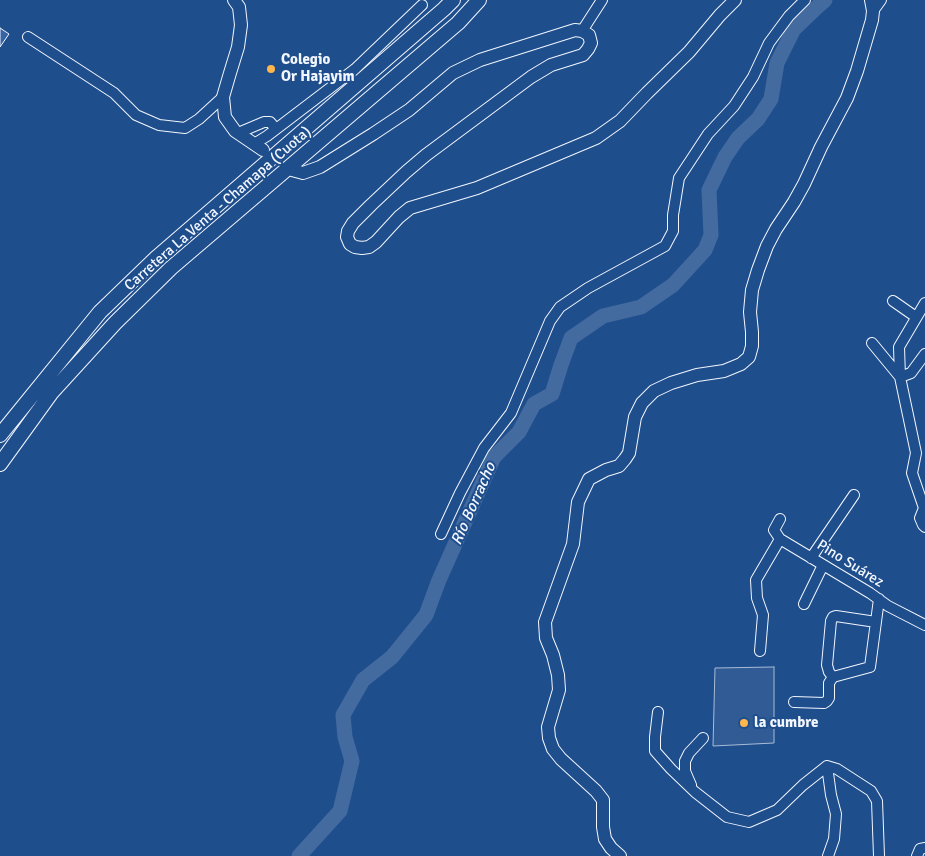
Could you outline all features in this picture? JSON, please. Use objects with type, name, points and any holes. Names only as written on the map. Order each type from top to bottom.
[{"type":"highway","name":"Carretera La Venta - Chamapa (Cuota)","points":[[0,435],[100,312],[156,258],[453,0]]},
{"type":"highway","name":"Carretera La Venta - Chamapa (Cuota)","points":[[0,464],[52,392],[115,323],[171,268],[458,23],[479,0]]},
{"type":"main road","points":[[234,0],[239,7],[241,25],[238,48],[223,97],[225,117],[238,133],[258,147]]},
{"type":"main road","points":[[292,170],[303,172],[320,167],[409,110],[452,72],[517,47],[575,30],[589,34],[591,43],[583,55],[551,65],[531,77],[426,155],[353,223],[348,231],[350,244],[355,247],[369,247],[376,242],[398,217],[410,208],[477,188],[596,138],[620,121],[689,52],[735,0]]},
{"type":"main road","points":[[620,856],[606,838],[603,827],[603,800],[596,791],[561,759],[553,749],[549,738],[548,727],[559,690],[558,675],[553,655],[546,638],[545,622],[573,544],[578,502],[589,479],[618,466],[625,459],[629,452],[634,417],[642,403],[654,391],[697,375],[724,371],[741,364],[749,357],[752,346],[751,297],[758,270],[767,246],[804,184],[847,98],[872,20],[872,5]]},
{"type":"street","points":[[582,31],[602,0]]},
{"type":"street","points":[[441,534],[484,448],[511,413],[550,321],[560,307],[588,288],[665,246],[673,231],[673,215],[679,178],[708,134],[734,106],[753,77],[769,43],[789,16],[805,0]]},
{"type":"street","points":[[872,5],[881,0]]},
{"type":"street","points":[[258,147],[276,129],[356,70],[422,5]]},
{"type":"street","points":[[28,37],[114,93],[136,115],[159,125],[185,128],[199,119],[223,97]]},
{"type":"street","points":[[238,133],[264,122],[270,122],[276,129]]},
{"type":"street","points":[[893,301],[916,318]]},
{"type":"street","points":[[925,303],[899,347],[900,377],[916,453],[912,473],[924,508],[920,518],[925,527]]},
{"type":"street","points":[[872,343],[900,377]]},
{"type":"street","points":[[900,377],[911,373],[925,354]]},
{"type":"street","points":[[811,558],[854,495]]},
{"type":"street","points":[[760,650],[763,615],[757,598],[756,580],[780,539],[774,530],[780,519]]},
{"type":"street","name":"Pino Suárez","points":[[780,539],[888,606],[925,626]]},
{"type":"street","points":[[804,604],[823,565]]},
{"type":"street","points":[[794,702],[824,703],[829,698],[829,683],[833,677],[870,667],[879,599]]},
{"type":"street","points":[[833,677],[827,665],[833,617],[876,622]]},
{"type":"street","points":[[658,712],[655,751],[695,792],[727,817],[749,822],[777,810],[803,785],[827,766]]},
{"type":"street","points":[[695,792],[685,771],[685,761],[703,738]]},
{"type":"street","points":[[827,766],[871,791],[877,801],[879,856]]},
{"type":"street","points":[[827,766],[836,814],[834,839],[828,856]]},
{"type":"street","points":[[918,856],[920,849],[925,848]]},
{"type":"shaded area","name":"la cumbre","points":[[774,667],[774,743],[713,746],[715,668]]},
{"type":"building","points":[[0,28],[9,34],[0,47]]},
{"type":"waterway","name":"Río Borracho","points":[[299,856],[340,811],[352,761],[345,737],[343,715],[363,680],[392,657],[426,615],[439,580],[494,457],[519,432],[534,404],[552,394],[571,338],[603,316],[641,307],[673,285],[705,250],[711,235],[709,190],[725,157],[738,138],[758,119],[771,99],[777,63],[794,29],[825,0]]},
{"type":"place","name":"Colegio Or Hajayim","points":[[271,69]]},
{"type":"place","name":"la cumbre","points":[[744,723]]}]
